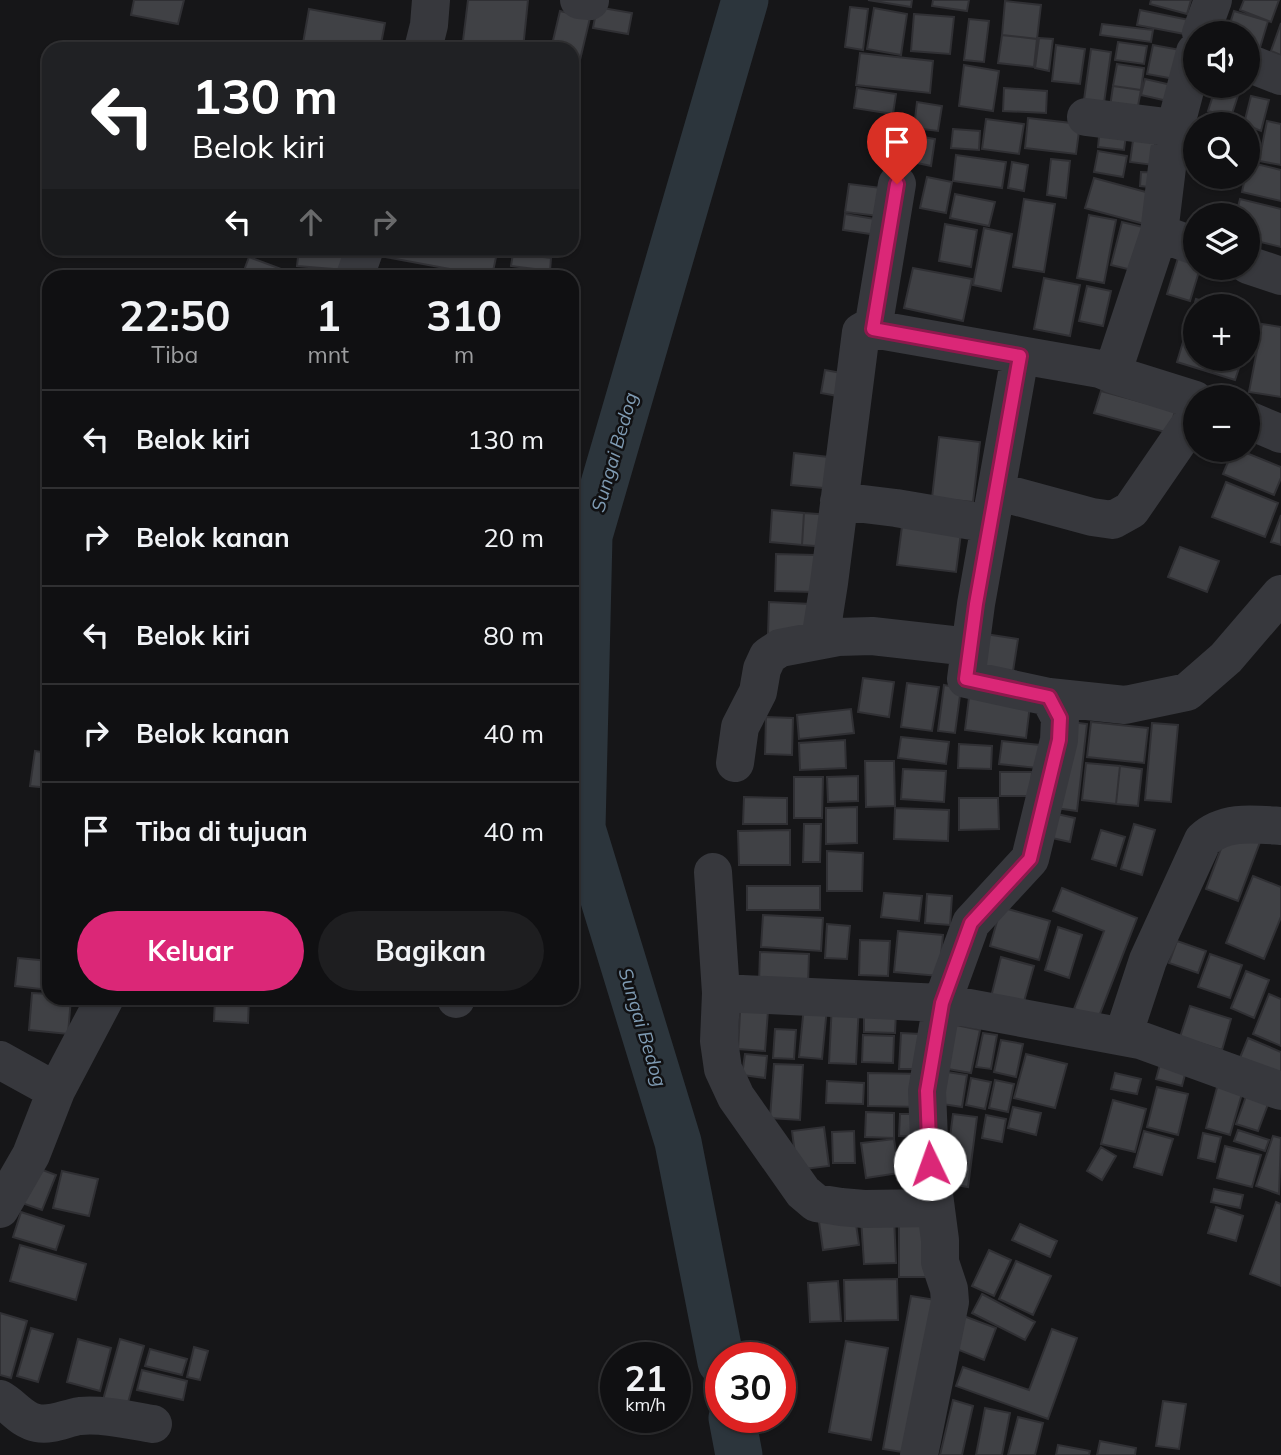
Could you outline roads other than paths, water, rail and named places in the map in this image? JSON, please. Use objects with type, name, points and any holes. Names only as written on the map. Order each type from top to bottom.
[{"type":"street","points":[[424,42],[431,0]]},
{"type":"street","points":[[579,0],[590,1]]},
{"type":"street","points":[[1205,21],[1213,0]]},
{"type":"street","points":[[1260,68],[1281,76]]},
{"type":"street","points":[[1112,373],[1158,233],[1168,151],[1183,95]]},
{"type":"street","points":[[1086,117],[1174,128]]},
{"type":"street","points":[[873,329],[897,184]]},
{"type":"street","points":[[1158,233],[1183,242]]},
{"type":"street","points":[[1260,269],[1281,276]]},
{"type":"street","points":[[820,640],[861,332],[864,329],[1100,369],[1183,396]]},
{"type":"street","points":[[1020,356],[966,679],[1049,697],[1125,705],[1187,692],[1226,658],[1281,594]]},
{"type":"street","points":[[1260,426],[1281,434]]},
{"type":"street","points":[[839,501],[895,508],[993,507],[1112,520],[1131,510],[1183,435]]},
{"type":"street","points":[[735,763],[740,727],[758,692],[762,669],[768,656],[780,648],[820,640],[872,636],[970,646]]},
{"type":"street","points":[[919,1455],[950,1302],[949,1289],[940,1262],[927,1091],[942,1003],[971,923],[1030,859],[1059,740],[1060,718],[1049,697]]},
{"type":"street","points":[[1124,1036],[1148,960],[1203,840],[1211,833],[1236,825],[1257,823],[1281,826]]},
{"type":"street","points":[[713,872],[721,993],[719,1041],[723,1069],[736,1097],[803,1192],[816,1203],[853,1208],[935,1208]]},
{"type":"street","points":[[721,993],[942,1003],[1124,1036],[1281,1091]]},
{"type":"street","points":[[0,1209],[31,1156],[56,1091],[101,1005]]},
{"type":"street","points":[[0,1060],[56,1091]]},
{"type":"street","points":[[0,1399],[12,1405],[22,1418],[34,1423],[48,1424],[68,1418],[96,1416],[153,1424]]},
{"type":"waterway","name":"Sungai Bedog","points":[[717,1342],[678,1142],[582,828],[589,536],[745,0]]},
{"type":"waterway","name":"Sungai Bedog","points":[[735,1433],[739,1455]]}]
